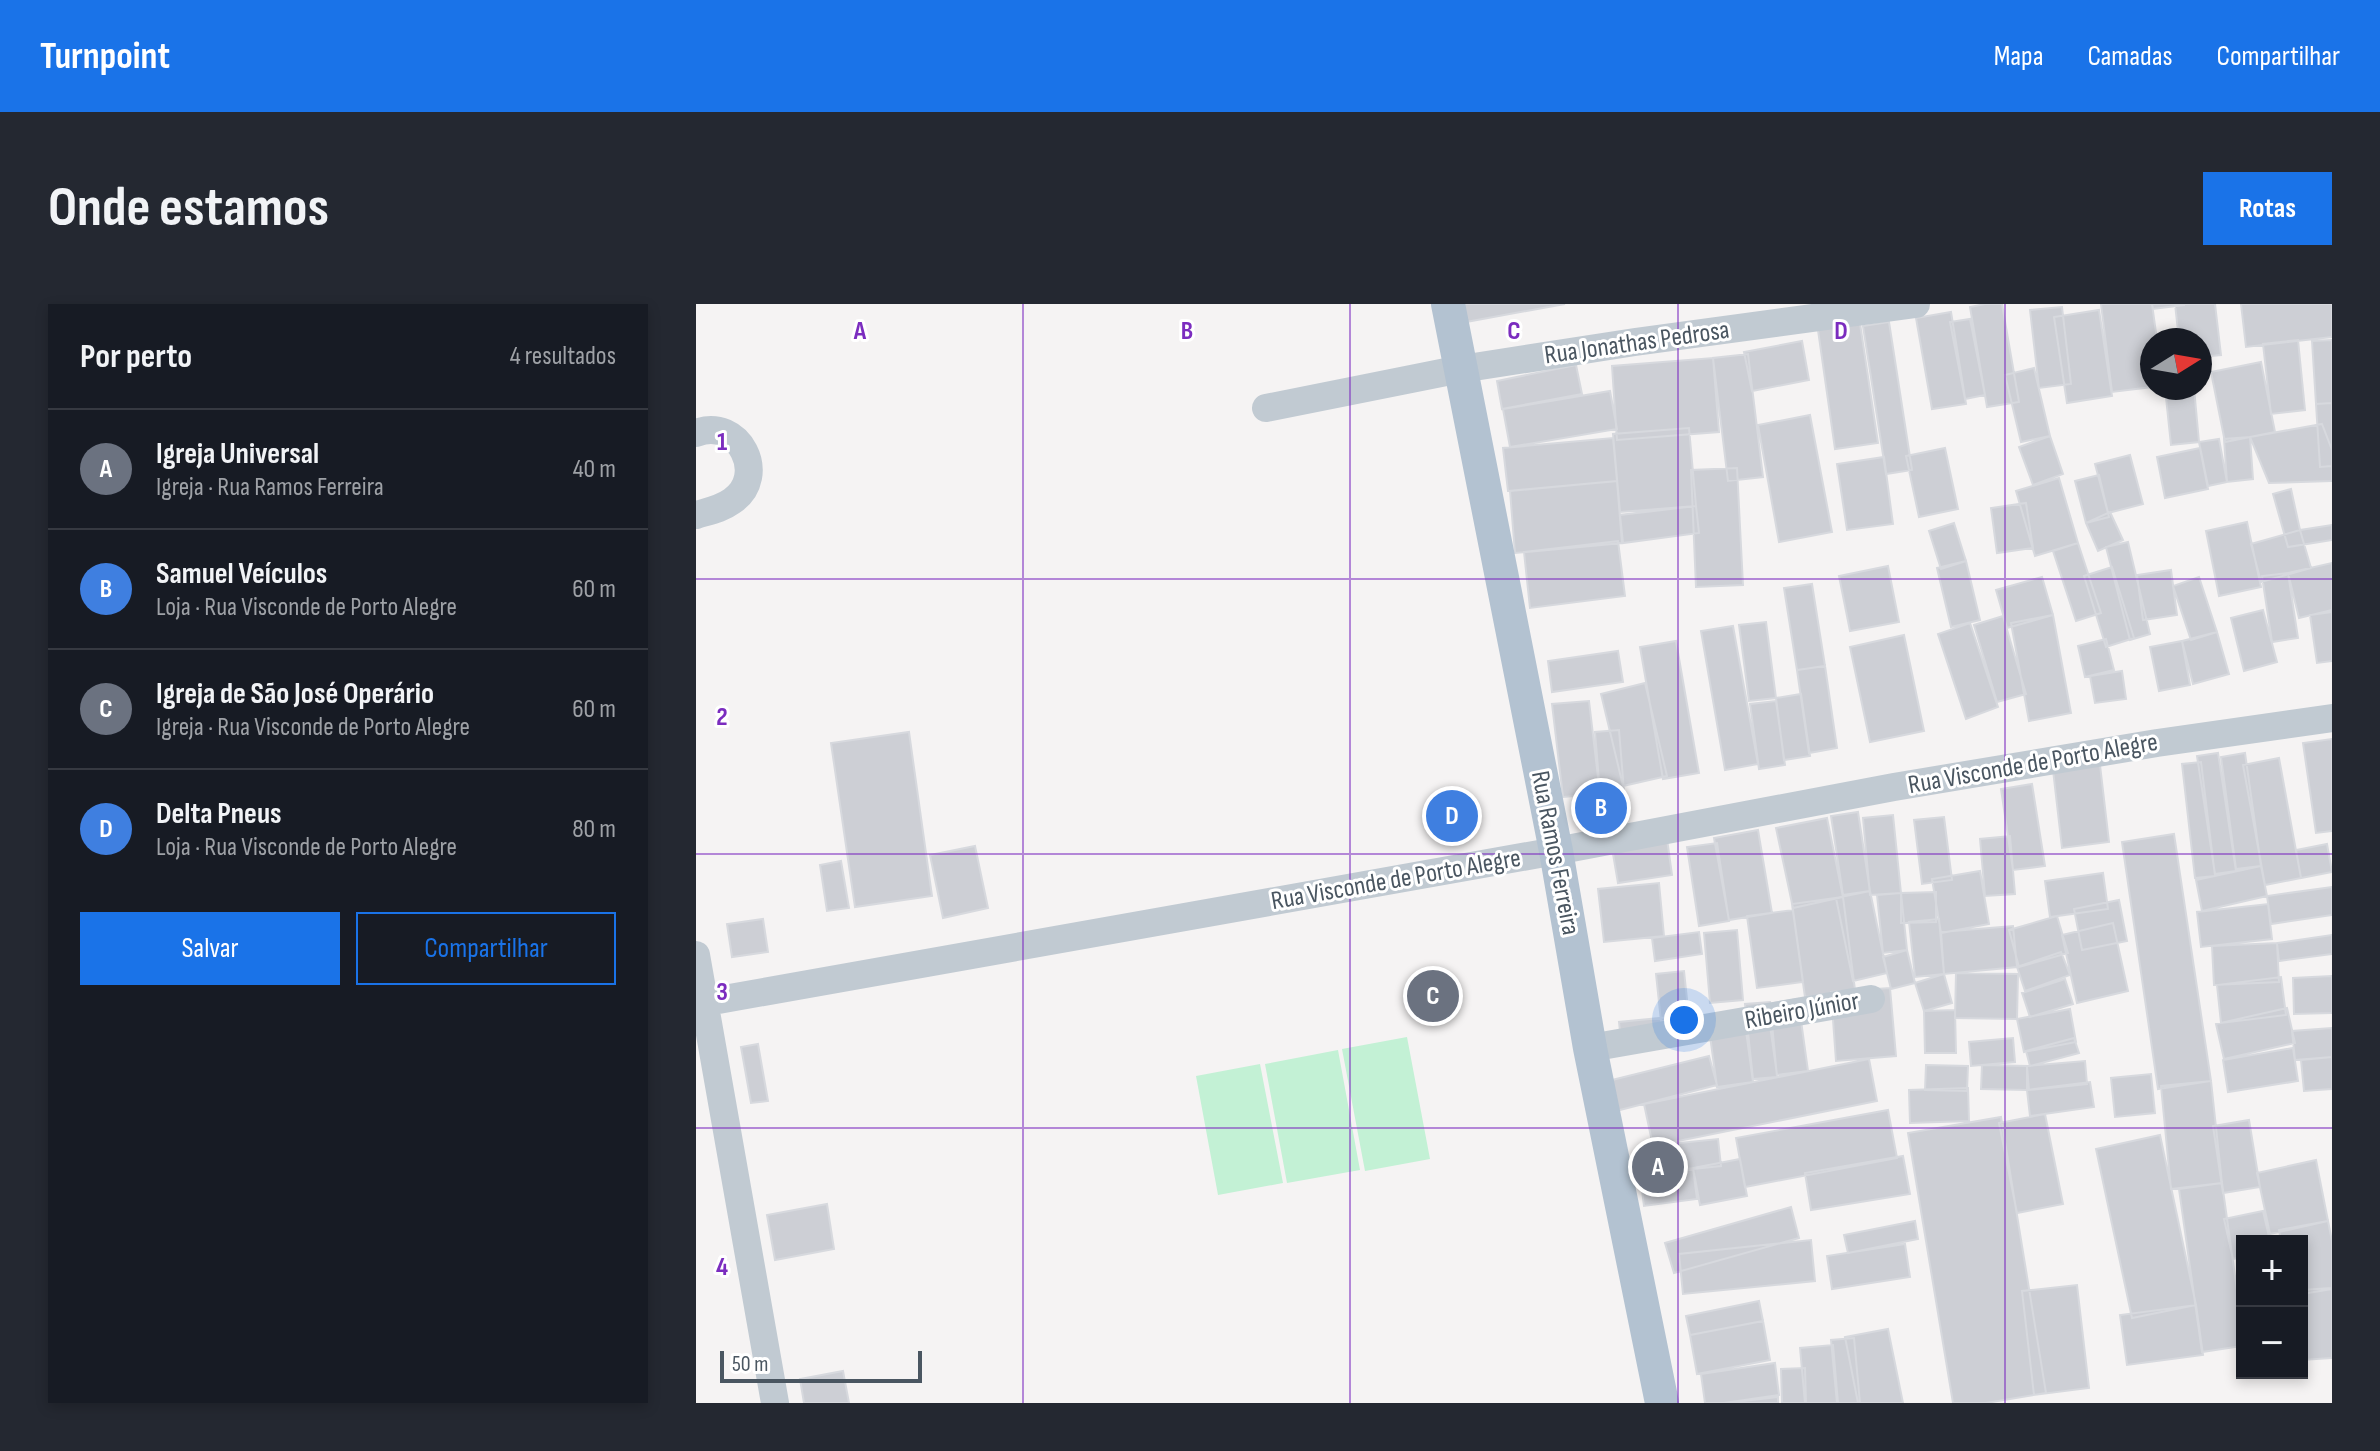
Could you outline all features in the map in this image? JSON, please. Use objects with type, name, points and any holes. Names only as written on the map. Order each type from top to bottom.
[{"type":"main road","name":"Rua Ramos Ferreira","points":[[1448,304],[1556,851],[1590,1048],[1662,1403]]},
{"type":"street","name":"Rua Jonathas Pedrosa","points":[[1266,408],[1461,369],[1916,304]]},
{"type":"street","points":[[696,433],[719,430],[735,437],[746,452],[750,472],[745,488],[734,500],[718,509],[696,515]]},
{"type":"street","name":"Rua Visconde de Porto Alegre","points":[[701,1003],[1556,851],[1894,787],[2170,741],[2332,718]]},
{"type":"street","points":[[696,955],[701,1003],[775,1403]]},
{"type":"street","name":"Ribeiro Júnior","points":[[1590,1048],[1871,999]]},
{"type":"green space","points":[[1407,1037],[1430,1159],[1365,1171],[1342,1049]]},
{"type":"green space","points":[[1338,1050],[1360,1170],[1287,1183],[1265,1064]]},
{"type":"green space","points":[[1260,1064],[1283,1183],[1218,1195],[1196,1076]]},
{"type":"building","points":[[1463,304],[1565,304],[1466,322]]},
{"type":"building","points":[[2002,304],[2019,402],[1987,407],[1970,307]]},
{"type":"building","points":[[2101,304],[2152,304],[2155,328],[2140,328],[2140,388],[2112,392]]},
{"type":"building","points":[[2152,304],[2184,304],[2184,305],[2153,309]]},
{"type":"building","points":[[2175,304],[2215,304],[2221,355],[2212,356],[2212,328],[2178,328]]},
{"type":"building","points":[[2241,304],[2332,304],[2332,337],[2246,347]]},
{"type":"building","points":[[2062,307],[2071,384],[2039,388],[2030,310]]},
{"type":"building","points":[[2099,310],[2112,396],[2067,403],[2054,317]]},
{"type":"building","points":[[1951,312],[1966,404],[1932,409],[1916,318]]},
{"type":"building","points":[[1859,317],[1878,443],[1835,449],[1817,323]]},
{"type":"building","points":[[1970,319],[1985,395],[1965,399],[1950,322]]},
{"type":"building","points":[[1889,322],[1912,470],[1886,474],[1863,326]]},
{"type":"building","points":[[2298,340],[2305,410],[2271,414],[2263,344]]},
{"type":"building","points":[[2332,340],[2332,403],[2316,404],[2312,341]]},
{"type":"building","points":[[1802,341],[1809,380],[1752,391],[1744,352]]},
{"type":"building","points":[[1748,354],[1763,477],[1728,481],[1713,358]]},
{"type":"building","points":[[1713,358],[1719,432],[1617,440],[1612,366]]},
{"type":"building","points":[[2261,362],[2275,432],[2225,442],[2212,372]]},
{"type":"building","points":[[1576,365],[1582,394],[1502,409],[1497,381]]},
{"type":"building","points":[[2034,368],[2050,436],[2021,442],[2005,375]]},
{"type":"building","points":[[1610,391],[1617,429],[1510,447],[1503,409]]},
{"type":"building","points":[[2166,400],[2195,400],[2199,442],[2171,445]]},
{"type":"building","points":[[2332,403],[2332,466],[2320,467],[2316,404]]},
{"type":"building","points":[[1810,415],[1832,532],[1779,542],[1758,425]]},
{"type":"building","points":[[2322,424],[2332,450],[2332,481],[2269,483],[2250,437]]},
{"type":"building","points":[[1689,428],[1696,506],[1620,512],[1613,434]]},
{"type":"building","points":[[2050,436],[2063,474],[2033,485],[2019,447]]},
{"type":"building","points":[[2250,437],[2253,479],[2227,482],[2224,439]]},
{"type":"building","points":[[1613,438],[1617,481],[1508,491],[1503,448]]},
{"type":"building","points":[[2219,439],[2227,482],[2208,486],[2199,442]]},
{"type":"building","points":[[1945,448],[1958,509],[1919,517],[1906,456]]},
{"type":"building","points":[[2200,448],[2208,489],[2165,498],[2157,457]]},
{"type":"building","points":[[2130,455],[2143,504],[2108,513],[2095,464]]},
{"type":"building","points":[[1884,457],[1893,524],[1847,530],[1837,464]]},
{"type":"building","points":[[1737,468],[1743,585],[1696,587],[1691,470]]},
{"type":"building","points":[[2099,475],[2109,517],[2086,523],[2075,481]]},
{"type":"building","points":[[2059,478],[2078,543],[2035,556],[2016,491]]},
{"type":"building","points":[[1617,481],[1622,543],[1515,553],[1510,491]]},
{"type":"building","points":[[2291,489],[2300,530],[2332,525],[2332,540],[2288,547],[2273,494]]},
{"type":"building","points":[[2026,503],[2033,548],[1997,553],[1991,508]]},
{"type":"building","points":[[1696,506],[1699,533],[1623,543],[1620,515]]},
{"type":"building","points":[[2110,512],[2123,540],[2098,551],[2086,523]]},
{"type":"building","points":[[2247,522],[2261,587],[2219,596],[2206,531]]},
{"type":"building","points":[[1954,523],[1966,561],[1941,569],[1929,531]]},
{"type":"building","points":[[2300,530],[2311,568],[2261,582],[2251,544]]},
{"type":"building","points":[[1618,541],[1625,596],[1530,608],[1524,552]]},
{"type":"building","points":[[2128,542],[2150,634],[2130,640],[2106,547]]},
{"type":"building","points":[[2078,543],[2101,613],[2076,621],[2053,551]]},
{"type":"building","points":[[1966,561],[1980,620],[1951,627],[1937,568]]},
{"type":"building","points":[[2332,563],[2332,610],[2299,618],[2288,573]]},
{"type":"building","points":[[2332,563],[2332,610],[2299,618],[2288,573]]},
{"type":"building","points":[[1888,566],[1899,622],[1850,631],[1839,576]]},
{"type":"building","points":[[2112,567],[2134,638],[2106,647],[2084,576]]},
{"type":"building","points":[[2171,570],[2177,615],[2143,620],[2137,575]]},
{"type":"building","points":[[2288,573],[2298,638],[2272,642],[2262,576]]},
{"type":"building","points":[[2042,577],[2053,615],[2007,628],[1996,590]]},
{"type":"building","points":[[2199,577],[2217,632],[2191,640],[2173,586]]},
{"type":"building","points":[[1812,584],[1825,666],[1797,670],[1784,588]]},
{"type":"building","points":[[2263,610],[2277,662],[2244,671],[2231,618]]},
{"type":"building","points":[[2332,612],[2332,661],[2317,663],[2310,615]]},
{"type":"building","points":[[2053,615],[2071,713],[2029,721],[2011,623]]},
{"type":"building","points":[[2003,616],[2026,694],[1997,702],[1974,625]]},
{"type":"building","points":[[1766,622],[1776,698],[1749,701],[1739,625]]},
{"type":"building","points":[[1970,623],[1998,707],[1966,719],[1938,634]]},
{"type":"building","points":[[1733,626],[1758,764],[1725,770],[1701,631]]},
{"type":"building","points":[[2217,632],[2229,674],[2193,684],[2182,641]]},
{"type":"building","points":[[1904,635],[1924,731],[1870,742],[1850,647]]},
{"type":"building","points":[[2106,639],[2114,670],[2085,677],[2078,646]]},
{"type":"building","points":[[1676,641],[1699,773],[1663,779],[1640,647]]},
{"type":"building","points":[[2182,641],[2190,685],[2159,691],[2150,647]]},
{"type":"building","points":[[1618,651],[1623,682],[1552,692],[1548,661]]},
{"type":"building","points":[[1825,666],[1837,748],[1809,753],[1797,670]]},
{"type":"building","points":[[2122,671],[2126,699],[2095,703],[2090,676]]},
{"type":"building","points":[[1645,683],[1667,776],[1623,786],[1601,694]]},
{"type":"building","points":[[1801,694],[1810,756],[1784,760],[1776,698]]},
{"type":"building","points":[[1589,701],[1600,794],[1563,797],[1552,704]]},
{"type":"building","points":[[1776,701],[1785,765],[1759,769],[1750,704]]},
{"type":"building","points":[[1619,730],[1624,791],[1600,793],[1595,732]]},
{"type":"building","points":[[909,732],[932,896],[855,907],[831,743]]},
{"type":"building","points":[[2332,739],[2332,831],[2316,833],[2303,743]]},
{"type":"building","points":[[2218,753],[2236,871],[2215,874],[2197,756]]},
{"type":"building","points":[[2245,753],[2261,866],[2236,869],[2221,757]]},
{"type":"building","points":[[2279,758],[2301,878],[2265,885],[2243,765]]},
{"type":"building","points":[[2201,762],[2215,876],[2195,878],[2182,764]]},
{"type":"building","points":[[2100,765],[2109,842],[2062,848],[2053,770]]},
{"type":"building","points":[[2032,784],[2045,866],[2013,870],[2001,789]]},
{"type":"building","points":[[1858,812],[1870,891],[1843,895],[1831,816]]},
{"type":"building","points":[[1893,815],[1901,893],[1870,895],[1863,818]]},
{"type":"building","points":[[1944,817],[1952,880],[1922,884],[1914,820]]},
{"type":"building","points":[[1827,818],[1843,897],[1793,908],[1776,828]]},
{"type":"building","points":[[1758,830],[1772,913],[1729,920],[1714,838]]},
{"type":"building","points":[[2174,834],[2211,1081],[2158,1089],[2122,842]]},
{"type":"building","points":[[2010,836],[2015,894],[1985,896],[1980,839]]},
{"type":"building","points":[[1667,839],[1672,875],[1618,883],[1612,848]]},
{"type":"building","points":[[1717,843],[1729,921],[1699,926],[1687,847]]},
{"type":"building","points":[[2327,844],[2332,872],[2301,878],[2296,850]]},
{"type":"building","points":[[975,846],[988,908],[943,918],[930,855]]},
{"type":"building","points":[[841,861],[849,908],[827,911],[820,865]]},
{"type":"building","points":[[2261,866],[2267,896],[2202,911],[2196,880]]},
{"type":"building","points":[[1980,871],[1989,924],[1941,933],[1932,879]]},
{"type":"building","points":[[2103,873],[2108,909],[2050,917],[2045,881]]},
{"type":"building","points":[[1659,883],[1664,936],[1604,942],[1598,889]]},
{"type":"building","points":[[2332,887],[2332,915],[2271,924],[2267,896]]},
{"type":"building","points":[[1870,891],[1887,973],[1853,981],[1836,898]]},
{"type":"building","points":[[1936,892],[1936,922],[1901,923],[1901,893]]},
{"type":"building","points":[[1901,893],[1907,950],[1883,953],[1877,895]]},
{"type":"building","points":[[1843,897],[1855,990],[1805,997],[1792,904]]},
{"type":"building","points":[[2119,900],[2127,941],[2082,950],[2074,909]]},
{"type":"building","points":[[2268,904],[2272,939],[2201,947],[2197,912]]},
{"type":"building","points":[[1793,910],[1803,982],[1757,988],[1747,916]]},
{"type":"building","points":[[2057,916],[2068,953],[2019,967],[2009,930]]},
{"type":"building","points":[[763,919],[768,952],[732,957],[727,924]]},
{"type":"building","points":[[1939,919],[1944,974],[1915,977],[1909,922]]},
{"type":"building","points":[[2113,923],[2128,991],[2077,1003],[2062,935]]},
{"type":"building","points":[[2013,926],[2017,967],[1944,974],[1941,932]]},
{"type":"building","points":[[1737,930],[1743,1000],[1710,1003],[1704,933]]},
{"type":"building","points":[[1699,932],[1702,954],[1655,961],[1652,938]]},
{"type":"building","points":[[2332,935],[2332,954],[2279,961],[2277,943]]},
{"type":"building","points":[[2277,943],[2279,982],[2214,985],[2212,946]]},
{"type":"building","points":[[1907,950],[1915,983],[1891,989],[1883,957]]},
{"type":"building","points":[[2061,952],[2070,975],[2025,991],[2017,967]]},
{"type":"building","points":[[1684,971],[1689,1018],[1661,1021],[1656,974]]},
{"type":"building","points":[[1956,973],[2018,974],[2017,1019],[1955,1018]]},
{"type":"building","points":[[1944,974],[1952,1003],[1924,1011],[1915,983]]},
{"type":"building","points":[[2332,976],[2332,1013],[2294,1014],[2293,978]]},
{"type":"building","points":[[2281,977],[2286,1015],[2221,1023],[2217,985]]},
{"type":"building","points":[[2065,979],[2073,1004],[2030,1017],[2022,993]]},
{"type":"building","points":[[1890,988],[1896,1056],[1836,1061],[1831,992]]},
{"type":"building","points":[[1798,999],[1808,1071],[1777,1075],[1767,1004]]},
{"type":"building","points":[[1770,1002],[1777,1077],[1753,1079],[1745,1004]]},
{"type":"building","points":[[2287,1008],[2295,1043],[2224,1059],[2216,1024]]},
{"type":"building","points":[[2070,1009],[2076,1042],[2024,1052],[2017,1019]]},
{"type":"building","points":[[1955,1010],[1956,1053],[1925,1053],[1924,1011]]},
{"type":"building","points":[[1744,1016],[1753,1082],[1717,1087],[1708,1021]]},
{"type":"building","points":[[1670,1017],[1673,1044],[1622,1050],[1619,1022]]},
{"type":"building","points":[[2332,1028],[2332,1057],[2295,1060],[2292,1031]]},
{"type":"building","points":[[2013,1038],[2015,1062],[1971,1066],[1969,1042]]},
{"type":"building","points":[[2074,1038],[2079,1053],[2030,1066],[2026,1051]]},
{"type":"building","points":[[758,1044],[768,1101],[751,1103],[741,1047]]},
{"type":"building","points":[[2293,1048],[2298,1081],[2228,1092],[2223,1060]]},
{"type":"building","points":[[1709,1056],[1717,1085],[1616,1111],[1608,1081]]},
{"type":"building","points":[[2332,1057],[2332,1089],[2304,1091],[2301,1060]]},
{"type":"building","points":[[1869,1059],[1877,1101],[1653,1146],[1644,1104]]},
{"type":"building","points":[[2085,1061],[2087,1084],[2029,1090],[2027,1066]]},
{"type":"building","points":[[1926,1065],[1968,1066],[1967,1091],[1925,1090]]},
{"type":"building","points":[[1982,1065],[2027,1066],[2027,1090],[1981,1089]]},
{"type":"building","points":[[2151,1074],[2155,1113],[2115,1117],[2111,1078]]},
{"type":"building","points":[[2211,1081],[2222,1183],[2171,1189],[2161,1086]]},
{"type":"building","points":[[2090,1082],[2094,1107],[2030,1116],[2027,1090]]},
{"type":"building","points":[[1968,1088],[1969,1121],[1910,1123],[1909,1090]]},
{"type":"building","points":[[1888,1110],[1897,1158],[1745,1187],[1736,1138]]},
{"type":"building","points":[[2045,1114],[2063,1204],[2017,1213],[1999,1123]]},
{"type":"building","points":[[2001,1117],[2046,1393],[1986,1403],[1953,1403],[1908,1133]]},
{"type":"building","points":[[2249,1120],[2260,1187],[2223,1193],[2213,1126]]},
{"type":"building","points":[[2160,1135],[2196,1305],[2132,1318],[2096,1149]]},
{"type":"building","points":[[1718,1139],[1721,1166],[1654,1173],[1651,1146]]},
{"type":"building","points":[[1903,1156],[1910,1194],[1811,1210],[1805,1173]]},
{"type":"building","points":[[1740,1159],[1747,1196],[1700,1205],[1693,1168]]},
{"type":"building","points":[[2316,1160],[2328,1221],[2270,1234],[2257,1173]]},
{"type":"building","points":[[1693,1168],[1697,1199],[1644,1206],[1640,1175]]},
{"type":"building","points":[[2222,1183],[2236,1283],[2236,1347],[2202,1352],[2179,1189]]},
{"type":"building","points":[[827,1204],[834,1249],[775,1260],[767,1215]]},
{"type":"building","points":[[1791,1207],[1799,1238],[1674,1273],[1665,1243]]},
{"type":"building","points":[[2263,1211],[2269,1235],[2236,1235],[2236,1258],[2233,1259],[2224,1219]]},
{"type":"building","points":[[1915,1221],[1918,1239],[1848,1253],[1844,1235]]},
{"type":"building","points":[[2328,1221],[2332,1241],[2332,1289],[2308,1293],[2308,1235],[2280,1235],[2279,1230]]},
{"type":"building","points":[[1811,1240],[1815,1281],[1683,1294],[1679,1254]]},
{"type":"building","points":[[1905,1244],[1910,1277],[1832,1289],[1827,1256]]},
{"type":"building","points":[[2077,1285],[2089,1388],[2034,1395],[2022,1291]]},
{"type":"building","points":[[2332,1288],[2332,1358],[2308,1360],[2308,1290]]},
{"type":"building","points":[[1759,1301],[1763,1321],[1690,1335],[1686,1316]]},
{"type":"building","points":[[2196,1305],[2203,1355],[2127,1365],[2120,1315]]},
{"type":"building","points":[[1763,1321],[1770,1360],[1697,1374],[1690,1335]]},
{"type":"building","points":[[1888,1329],[1903,1403],[1858,1403],[1845,1337]]},
{"type":"building","points":[[1854,1338],[1860,1403],[1837,1403],[1831,1340]]},
{"type":"building","points":[[1833,1345],[1838,1403],[1805,1403],[1800,1348]]},
{"type":"building","points":[[1775,1363],[1779,1395],[1705,1403],[1701,1374]]},
{"type":"building","points":[[1805,1368],[1806,1403],[1782,1403],[1781,1369]]},
{"type":"building","points":[[843,1371],[849,1403],[804,1403],[800,1379]]},
{"type":"building","points":[[1778,1397],[1778,1403],[1726,1403]]},
{"type":"place","name":"Samuel Veículos","points":[[1601,808]]},
{"type":"place","name":"Delta Pneus","points":[[1452,816]]},
{"type":"place","name":"Igreja de São José Operário","points":[[1433,996]]},
{"type":"place","name":"Igreja Universal","points":[[1658,1167]]}]
